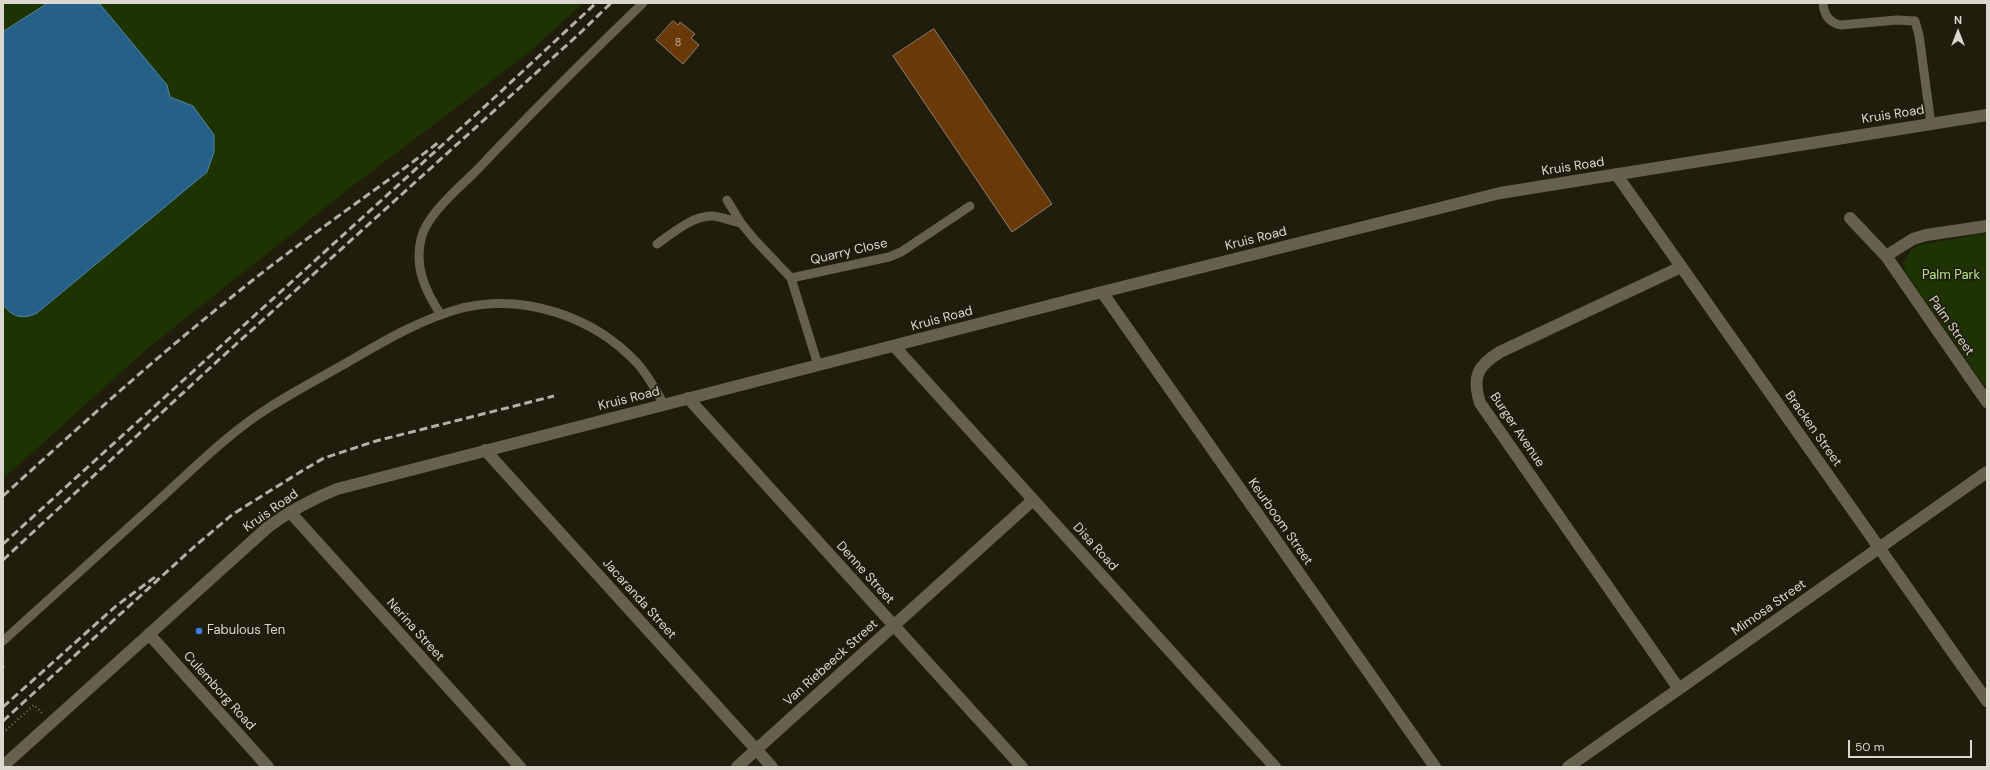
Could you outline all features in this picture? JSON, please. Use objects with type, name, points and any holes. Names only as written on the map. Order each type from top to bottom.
[{"type":"street","name":"Kruis Road","points":[[9,764],[252,540],[290,512],[315,498],[337,489],[664,404],[1451,204],[1500,193],[1987,115]]},
{"type":"street","name":"Bracken Street","points":[[1616,174],[1987,700]]},
{"type":"street","name":"Palm Street","points":[[1850,218],[1886,256],[1987,402]]},
{"type":"street","points":[[1886,256],[1912,239],[1926,235],[1987,226]]},
{"type":"street","name":"Burger Avenue","points":[[1679,689],[1480,403],[1476,390],[1480,367],[1488,359],[1681,267]]},
{"type":"street","name":"Keurboom Street","points":[[1102,292],[1435,767]]},
{"type":"street","name":"Disa Road","points":[[894,346],[1275,767]]},
{"type":"street","name":"Denne Street","points":[[688,398],[1022,767]]},
{"type":"street","name":"Jacaranda Street","points":[[485,450],[772,767]]},
{"type":"street","name":"Mimosa Street","points":[[1568,767],[1987,472]]},
{"type":"street","name":"Van Riebeeck Street","points":[[738,767],[1033,500]]},
{"type":"street","name":"Nerina Street","points":[[290,512],[520,767]]},
{"type":"street","name":"Culemborg Road","points":[[149,634],[268,767]]},
{"type":"lane","points":[[441,315],[424,287],[419,256],[423,231],[434,215],[556,88],[643,3]]},
{"type":"lane","points":[[1823,3],[1828,19],[1833,23],[1841,25],[1897,20],[1915,21],[1919,35],[1931,124]]},
{"type":"lane","points":[[727,200],[741,223],[754,240],[791,278],[818,365]]},
{"type":"lane","name":"Quarry Close","points":[[791,278],[889,257],[901,252],[970,206]]},
{"type":"lane","points":[[656,244],[694,220],[703,217],[713,216],[741,223]]},
{"type":"lane","points":[[3,641],[212,452],[269,408],[397,334],[441,315],[463,308],[506,304],[540,307],[557,312],[599,333],[620,347],[638,364],[664,404]]},
{"type":"path","points":[[3,663],[5,666],[3,668]]},
{"type":"path","points":[[3,733],[34,705]]},
{"type":"green space","points":[[3,3],[583,3],[526,55],[346,191],[147,349],[3,479]]},
{"type":"green space","name":"Palm Park","points":[[1987,233],[1987,389],[1906,273],[1903,263],[1910,251],[1919,245]]},
{"type":"water","points":[[48,3],[99,3],[167,85],[170,97],[193,106],[214,135],[214,152],[207,172],[37,313],[22,317],[10,312],[3,304],[3,32]]},
{"type":"building","points":[[673,21],[678,25],[680,22],[695,34],[691,38],[699,45],[683,64],[656,40]]},
{"type":"building","points":[[934,29],[1052,204],[1012,232],[893,56]]},
{"type":"railway","points":[[3,544],[494,98],[596,3]]},
{"type":"railway","points":[[3,560],[212,366],[579,34],[611,3]]},
{"type":"railway","points":[[3,496],[119,392],[208,316],[288,253],[439,142]]},
{"type":"railway","points":[[3,721],[195,546],[233,514],[305,469],[324,458],[376,441],[554,396]]},
{"type":"railway","points":[[3,707],[116,606],[155,577]]},
{"type":"place","name":"Fabulous Ten","points":[[199,631]]}]
